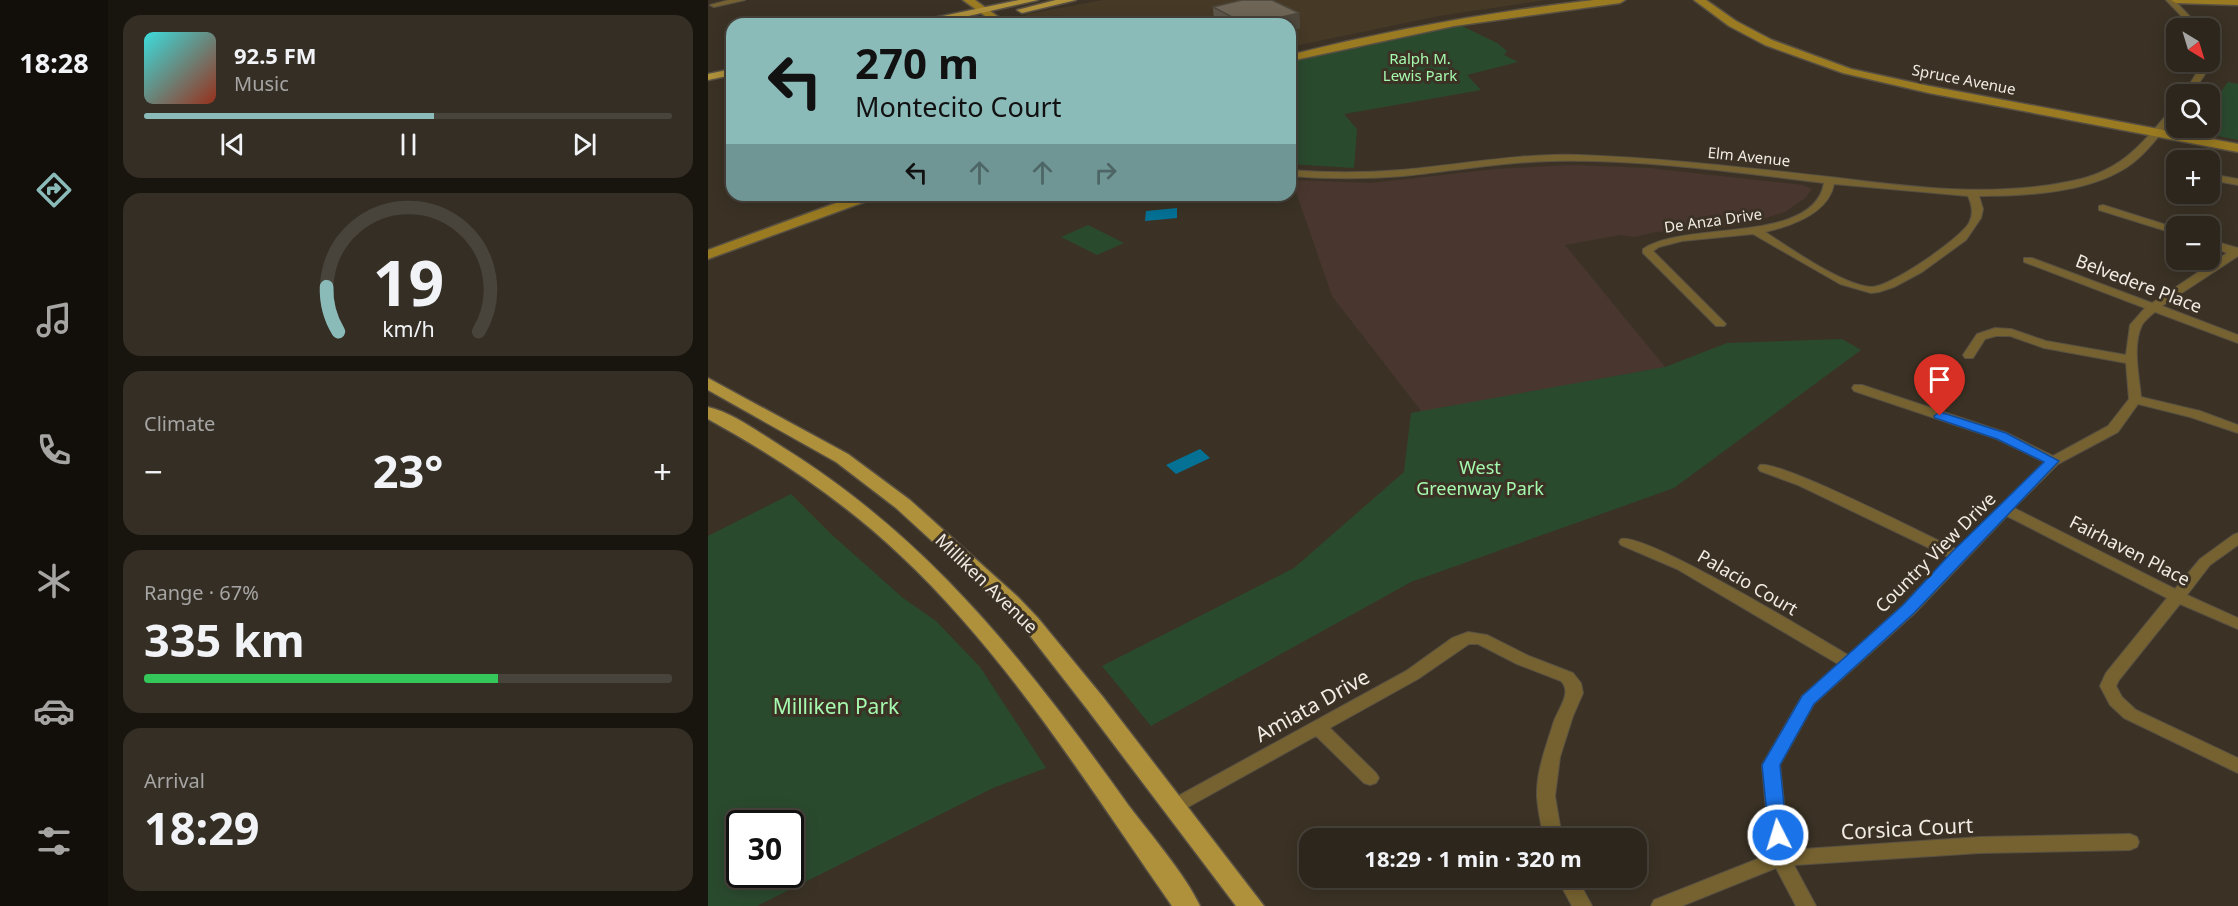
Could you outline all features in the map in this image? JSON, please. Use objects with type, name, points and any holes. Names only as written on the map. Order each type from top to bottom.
[{"type":"main road","points":[[968,0],[993,18]]},
{"type":"main road","points":[[975,18],[1033,0]]},
{"type":"main road","points":[[960,18],[1071,0]]},
{"type":"main road","points":[[1296,51],[1372,33],[1578,0]]},
{"type":"main road","points":[[1296,57],[1460,19],[1620,0]]},
{"type":"main road","name":"Spruce Avenue","points":[[1699,0],[1715,13],[1756,37],[1848,70],[1957,95],[2238,148]]},
{"type":"main road","points":[[2176,0],[2238,2]]},
{"type":"main road","points":[[708,70],[726,66]]},
{"type":"main road","points":[[708,77],[726,73]]},
{"type":"main road","points":[[708,245],[829,201]]},
{"type":"main road","points":[[708,255],[854,201]]},
{"type":"main road","name":"Milliken Avenue","points":[[708,383],[842,458],[903,504],[966,560],[1030,623],[1251,906]]},
{"type":"main road","name":"Milliken Avenue","points":[[708,412],[758,439],[861,511],[907,550],[933,576],[992,641],[1084,763],[1186,906]]},
{"type":"street","points":[[714,5],[741,0]]},
{"type":"street","points":[[2170,0],[2187,18]]},
{"type":"street","name":"Elm Avenue","points":[[1296,173],[1374,175],[1483,163],[1573,158],[1644,160],[1911,191],[1972,193],[2051,187],[2080,182],[2112,172],[2131,160],[2166,120]]},
{"type":"street","points":[[2220,179],[2238,182]]},
{"type":"street","name":"De Anza Drive","points":[[1720,324],[1647,251],[1651,246],[1667,241],[1755,231],[1805,214],[1826,195],[1829,180]]},
{"type":"street","points":[[1755,231],[1838,278],[1872,290],[1884,288],[1962,239],[1973,226],[1978,214],[1972,193]]},
{"type":"street","points":[[2103,208],[2166,228]]},
{"type":"street","points":[[2220,246],[2237,252]]},
{"type":"street","points":[[2237,252],[2153,308],[2136,325],[2131,360],[2135,399],[2195,414],[2238,429]]},
{"type":"street","name":"Belvedere Place","points":[[2028,260],[2238,339]]},
{"type":"street","points":[[1969,355],[1981,337],[1995,332],[2011,333],[2044,344],[2131,360]]},
{"type":"street","points":[[1858,388],[2002,436],[2053,461]]},
{"type":"street","name":"Country View Drive","points":[[1806,906],[1780,858],[1771,765],[1808,700],[1909,609],[1958,556],[2053,461],[2113,429],[2135,399]]},
{"type":"street","points":[[1765,468],[1803,482],[1958,556]]},
{"type":"street","name":"Fairhaven Place","points":[[2006,509],[2176,596],[2238,624]]},
{"type":"street","points":[[2238,538],[2205,562],[2112,677],[2108,686],[2116,700],[2130,714],[2238,766]]},
{"type":"street","name":"Palacio Court","points":[[1626,542],[1682,566],[1848,662]]},
{"type":"street","name":"Amiata Drive","points":[[1175,806],[1412,675],[1458,642],[1468,638],[1481,639],[1523,660],[1567,677],[1573,683],[1575,693],[1564,716],[1551,757],[1546,796],[1551,828]]},
{"type":"street","points":[[1318,727],[1370,778]]},
{"type":"street","name":"Corsica Court","points":[[1661,906],[1780,858],[1980,846],[2130,842]]},
{"type":"street","points":[[1572,888],[1581,906]]},
{"type":"shaded area","points":[[1103,0],[1546,0],[1439,16],[1296,46],[1296,18],[1023,18],[1027,14]]},
{"type":"shaded area","points":[[1571,165],[1648,168],[1803,185],[1812,189],[1805,198],[1785,212],[1751,223],[1702,230],[1655,232],[1635,237],[1620,235],[1565,245],[1665,367],[1422,412],[1332,296],[1296,192],[1296,180],[1371,183],[1496,169]]},
{"type":"green space","name":"Ralph M. Lewis Park","points":[[1460,25],[1497,43],[1507,51],[1504,55],[1518,62],[1467,75],[1481,90],[1344,114],[1357,129],[1354,168],[1296,164],[1296,61]]},
{"type":"green space","points":[[2228,82],[2238,84],[2238,140],[2220,136],[2220,93]]},
{"type":"green space","points":[[1088,225],[1124,243],[1097,255],[1061,237]]},
{"type":"green space","name":"West Greenway Park","points":[[1842,339],[1861,350],[1674,488],[1411,582],[1151,726],[1102,666],[1294,568],[1404,472],[1411,413],[1665,367],[1727,343]]},
{"type":"green space","name":"Milliken Park","points":[[791,494],[831,534],[903,598],[936,621],[980,667],[1046,768],[993,788],[804,882],[804,810],[726,810],[726,888],[793,888],[757,906],[708,906],[708,536]]},
{"type":"water","points":[[1177,208],[1177,218],[1145,221],[1146,211]]},
{"type":"water","points":[[1200,449],[1210,458],[1176,474],[1166,465]]},
{"type":"building","points":[[1242,0],[1272,0],[1299,13],[1277,18],[1234,18],[1213,7]]},
{"type":"route","points":[[1778,835],[1771,765],[1808,700],[1909,609],[1958,556],[2053,461],[2002,436],[1940,416]]}]
